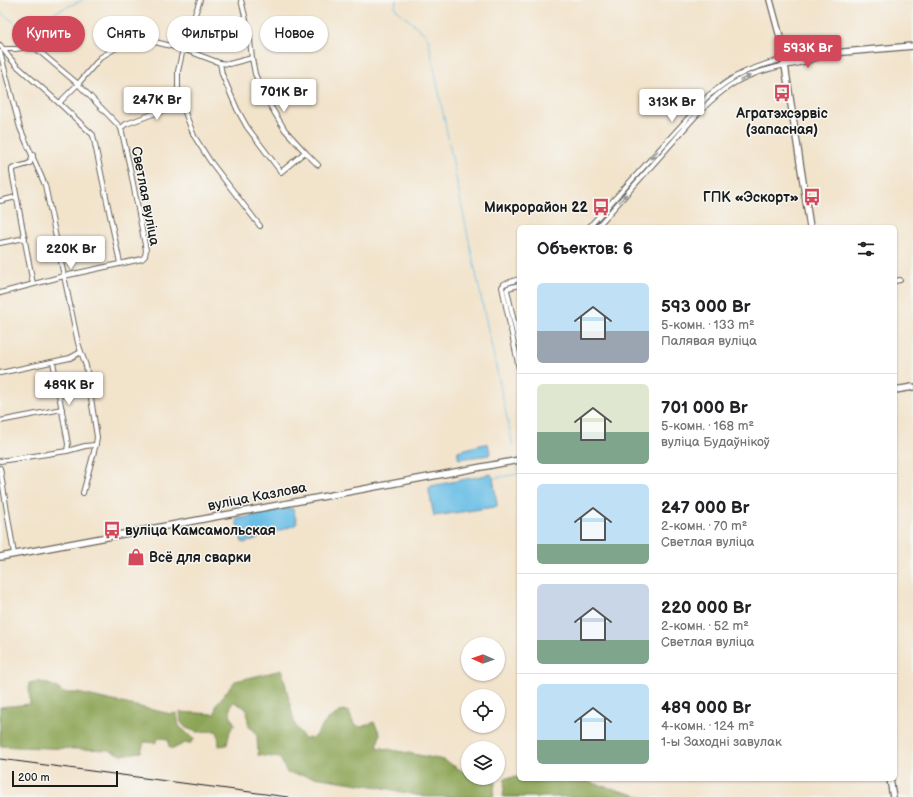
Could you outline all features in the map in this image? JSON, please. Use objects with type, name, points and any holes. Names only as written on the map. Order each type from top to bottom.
[{"type":"main road","points":[[770,0],[780,37],[810,225]]},
{"type":"main road","points":[[784,62],[798,63],[817,58],[825,54],[913,46]]},
{"type":"main road","points":[[897,390],[913,387]]},
{"type":"main road","name":"вуліца Казлова","points":[[0,557],[517,460]]},
{"type":"main road","points":[[890,781],[893,797]]},
{"type":"street","points":[[194,16],[200,0]]},
{"type":"street","points":[[241,0],[249,32],[255,74],[271,107],[285,130],[318,165]]},
{"type":"street","points":[[59,103],[102,57],[123,44],[140,40],[167,44]]},
{"type":"street","points":[[1,49],[16,49],[34,46],[78,84],[121,128],[126,124],[164,110],[173,107],[183,107]]},
{"type":"street","points":[[1,49],[16,65],[93,135],[120,263]]},
{"type":"street","points":[[1,49],[2,60],[20,128],[45,185],[78,343],[86,366],[97,437],[83,493]]},
{"type":"street","points":[[182,52],[178,71],[178,94],[194,136],[210,161],[260,226]]},
{"type":"street","points":[[193,52],[220,63],[229,64],[252,58]]},
{"type":"street","points":[[2,60],[8,57]]},
{"type":"street","points":[[591,225],[709,95],[728,81],[741,74],[768,64],[784,62]]},
{"type":"street","points":[[599,225],[682,131],[714,99],[731,85],[743,78],[784,62]]},
{"type":"street","points":[[220,63],[222,74],[237,109],[247,127],[281,172],[305,152]]},
{"type":"street","points":[[164,110],[178,94]]},
{"type":"street","name":"Светлая вуліца","points":[[0,293],[64,276],[142,259],[145,256],[146,250],[121,128]]},
{"type":"street","points":[[32,155],[30,163],[12,169],[12,172],[33,284]]},
{"type":"street","points":[[0,201],[16,197]]},
{"type":"street","points":[[0,243],[24,238]]},
{"type":"street","points":[[517,280],[504,284],[502,287],[517,358]]},
{"type":"street","points":[[517,286],[508,288],[508,290],[517,334]]},
{"type":"street","points":[[0,373],[70,358],[81,352]]},
{"type":"street","points":[[53,362],[68,444],[67,451]]},
{"type":"street","points":[[0,421],[62,409]]},
{"type":"street","points":[[0,461],[67,451],[95,445]]},
{"type":"street","points":[[0,468],[14,554]]},
{"type":"green space","points":[[282,670],[295,725],[304,738],[313,738],[327,720],[343,710],[349,712],[354,725],[361,727],[374,722],[380,734],[377,747],[444,760],[461,770],[461,785],[495,785],[493,797],[425,797],[379,787],[287,773],[280,758],[258,755],[257,736],[254,730],[249,727],[247,709],[234,702],[231,705],[230,712],[235,724],[230,731],[227,745],[219,746],[218,734],[216,731],[197,732],[186,728],[183,725],[181,722],[180,712],[215,714],[216,705],[235,681]]},
{"type":"green space","points":[[38,681],[55,686],[62,693],[78,693],[171,714],[177,713],[179,726],[195,739],[191,743],[185,743],[173,749],[169,747],[168,739],[159,738],[155,743],[144,742],[141,752],[122,755],[109,750],[0,746],[0,707],[30,704],[29,683]]},
{"type":"green space","points":[[517,777],[517,781],[585,781],[642,797],[503,797],[505,778]]},
{"type":"water","points":[[488,444],[490,452],[489,455],[459,459],[458,451]]},
{"type":"water","points":[[491,474],[493,478],[497,506],[434,516],[429,491],[431,486]]},
{"type":"water","points":[[289,508],[293,509],[297,523],[295,525],[244,543],[242,542],[237,519]]},
{"type":"waterway","points":[[0,12],[18,25],[24,26],[83,0]]},
{"type":"waterway","points":[[396,0],[395,7],[397,10],[428,38],[465,222],[513,446]]},
{"type":"waterway","points":[[493,478],[517,474]]},
{"type":"railway","points":[[0,759],[288,797]]},
{"type":"place","name":"Агратэхсэрвіс (запасная)","points":[[782,93]]},
{"type":"place","name":"ГПК «Эскорт»","points":[[812,197]]},
{"type":"place","name":"Микрорайон 22","points":[[601,207]]},
{"type":"place","name":"вуліца Камсамольская","points":[[112,530]]},
{"type":"place","name":"Всё для сварки","points":[[136,557]]}]
